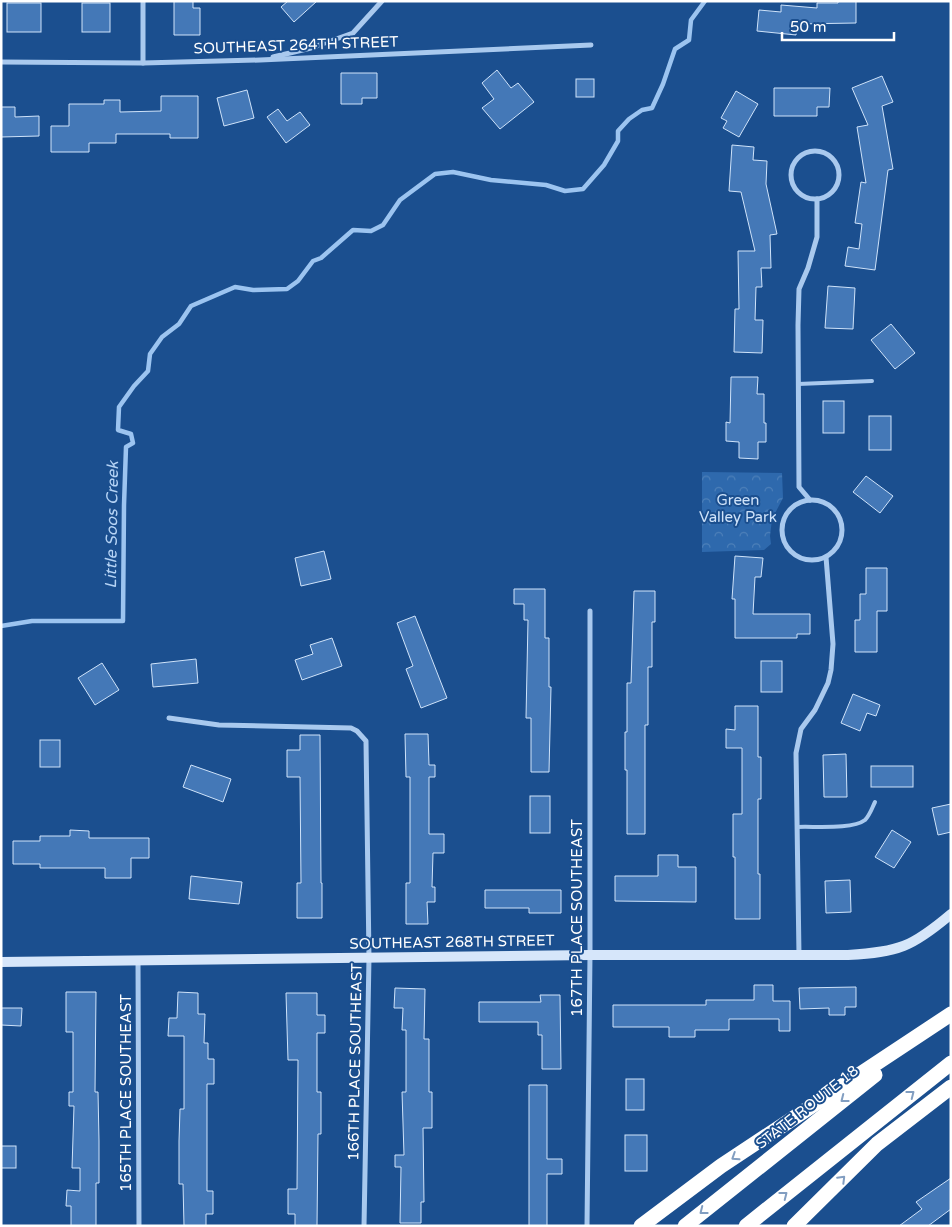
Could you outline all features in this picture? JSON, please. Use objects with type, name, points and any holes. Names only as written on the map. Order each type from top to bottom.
[{"type":"highway","points":[[641,1226],[721,1166],[951,1015]]},
{"type":"highway","name":"STATE ROUTE 18","points":[[685,1226],[951,1015]]},
{"type":"highway","points":[[746,1226],[951,1063]]},
{"type":"highway","points":[[794,1226],[878,1144],[951,1087]]},
{"type":"street","points":[[143,1],[143,63]]},
{"type":"street","points":[[260,60],[312,48],[353,33],[382,1]]},
{"type":"street","name":"SOUTHEAST 264TH STREET","points":[[1,62],[143,63],[260,60],[591,45]]},
{"type":"street","points":[[810,151],[826,153],[837,164],[839,172],[839,180],[831,193],[824,198],[817,199],[809,199],[801,195],[795,190],[791,182],[790,174],[796,159],[810,151]]},
{"type":"street","points":[[810,500],[799,487],[799,289],[808,268],[817,237],[817,199]]},
{"type":"street","points":[[810,500],[820,501],[836,513],[841,522],[842,532],[834,551],[826,557],[816,560],[798,557],[790,551],[784,543],[782,534],[782,524],[792,507],[800,502],[810,500]]},
{"type":"street","points":[[799,955],[796,753],[801,728],[815,710],[828,683],[831,670],[833,644],[826,557]]},
{"type":"street","name":"167TH PLACE SOUTHEAST","points":[[587,1226],[590,955],[590,611]]},
{"type":"street","name":"166TH PLACE SOUTHEAST","points":[[169,718],[219,725],[351,728],[357,730],[366,741],[369,958],[364,1226]]},
{"type":"street","name":"SOUTHEAST 268TH STREET","points":[[1,962],[882,953],[903,948],[918,940],[951,914]]},
{"type":"street","name":"165TH PLACE SOUTHEAST","points":[[138,960],[139,1226]]},
{"type":"lane","points":[[798,384],[872,381]]},
{"type":"lane","points":[[797,827],[857,823],[864,820],[871,812],[875,802]]},
{"type":"green space","name":"Green Valley Park","points":[[702,472],[782,473],[783,498],[772,519],[771,544],[764,550],[702,552]]},
{"type":"building","points":[[174,1],[193,1],[193,8],[200,8],[200,35],[174,35]]},
{"type":"building","points":[[288,1],[317,1],[294,22],[281,7]]},
{"type":"building","points":[[838,1],[856,1],[856,23],[797,24],[796,35],[757,31],[759,10],[781,12],[781,5],[817,8],[817,3],[838,3]]},
{"type":"building","points":[[7,3],[41,3],[41,32],[7,32]]},
{"type":"building","points":[[82,3],[110,3],[110,32],[82,32]]},
{"type":"building","points":[[497,70],[511,88],[518,83],[534,102],[500,129],[482,108],[494,99],[482,83]]},
{"type":"building","points":[[341,73],[377,73],[377,98],[362,98],[362,104],[341,104]]},
{"type":"building","points":[[882,76],[893,102],[882,106],[893,169],[888,170],[875,270],[845,266],[848,247],[859,249],[862,224],[855,223],[861,182],[866,183],[857,127],[868,125],[852,88]]},
{"type":"building","points":[[576,79],[594,79],[594,97],[576,97]]},
{"type":"building","points":[[774,88],[830,88],[829,107],[817,107],[817,116],[774,116]]},
{"type":"building","points":[[247,90],[254,118],[224,126],[217,98]]},
{"type":"building","points":[[736,91],[758,104],[739,137],[723,128],[727,121],[721,118]]},
{"type":"building","points":[[161,96],[198,96],[198,138],[170,138],[170,134],[116,134],[116,143],[89,143],[89,152],[51,152],[51,126],[69,126],[69,104],[104,104],[104,100],[120,100],[120,112],[161,111]]},
{"type":"building","points":[[1,107],[15,107],[15,117],[39,116],[39,136],[1,137]]},
{"type":"building","points":[[278,109],[287,121],[300,112],[310,125],[286,143],[267,117]]},
{"type":"building","points":[[732,145],[754,147],[753,160],[767,161],[766,184],[777,234],[770,235],[771,268],[761,268],[762,287],[756,287],[755,320],[763,320],[762,353],[734,352],[735,309],[739,309],[738,251],[755,251],[741,192],[729,191]]},
{"type":"building","points":[[828,286],[855,288],[853,329],[825,328]]},
{"type":"building","points":[[891,324],[915,353],[895,369],[871,340]]},
{"type":"building","points":[[731,377],[758,377],[757,394],[764,394],[766,442],[758,442],[758,459],[739,458],[739,442],[726,441],[726,422],[730,423]]},
{"type":"building","points":[[823,401],[844,401],[844,433],[823,433]]},
{"type":"building","points":[[869,416],[891,416],[891,450],[869,450]]},
{"type":"building","points":[[866,476],[893,496],[880,513],[853,492]]},
{"type":"building","points":[[324,551],[331,579],[301,586],[295,558]]},
{"type":"building","points":[[735,556],[763,558],[761,577],[755,577],[753,614],[810,614],[810,634],[797,634],[797,638],[735,638],[735,599],[732,599]]},
{"type":"building","points":[[866,568],[887,568],[887,611],[877,611],[877,652],[855,652],[855,620],[860,620],[860,594],[866,594]]},
{"type":"building","points":[[514,589],[545,589],[545,638],[549,638],[549,687],[551,687],[549,772],[531,772],[531,718],[526,718],[528,620],[524,620],[524,604],[514,604]]},
{"type":"building","points":[[634,591],[655,591],[655,622],[652,622],[652,667],[648,667],[648,725],[645,725],[645,834],[627,834],[625,732],[627,732],[627,683],[631,683]]},
{"type":"building","points":[[415,616],[447,698],[421,708],[406,669],[413,666],[397,623]]},
{"type":"building","points":[[332,638],[342,666],[302,680],[295,660],[313,654],[310,645]]},
{"type":"building","points":[[196,659],[198,683],[153,687],[151,664]]},
{"type":"building","points":[[761,661],[782,661],[782,692],[761,692]]},
{"type":"building","points":[[102,663],[119,690],[95,705],[78,678]]},
{"type":"building","points":[[853,694],[880,705],[876,716],[867,713],[860,731],[841,723]]},
{"type":"building","points":[[735,706],[758,706],[758,757],[761,757],[761,799],[758,799],[760,919],[735,919],[733,814],[742,814],[742,748],[726,748],[726,729],[735,730]]},
{"type":"building","points":[[405,734],[428,734],[429,765],[435,765],[435,777],[429,777],[429,834],[444,834],[444,853],[433,853],[432,887],[435,887],[435,902],[427,902],[428,924],[406,924],[406,883],[410,883],[410,777],[406,777]]},
{"type":"building","points":[[300,735],[320,735],[322,918],[297,918],[297,883],[301,883],[300,777],[287,777],[287,750],[300,750]]},
{"type":"building","points":[[40,740],[60,740],[60,767],[40,767]]},
{"type":"building","points":[[846,754],[847,797],[824,797],[823,755]]},
{"type":"building","points":[[191,765],[231,779],[223,802],[183,787]]},
{"type":"building","points":[[871,766],[913,766],[913,787],[871,787]]},
{"type":"building","points":[[530,796],[550,796],[550,833],[530,833]]},
{"type":"building","points":[[951,804],[951,832],[938,835],[932,808]]},
{"type":"building","points":[[70,830],[89,831],[89,838],[149,838],[149,858],[131,858],[131,878],[105,878],[105,868],[40,868],[40,864],[13,864],[13,841],[40,841],[40,836],[70,836]]},
{"type":"building","points":[[892,830],[911,842],[894,868],[875,857]]},
{"type":"building","points":[[658,855],[678,855],[678,867],[696,867],[696,902],[615,901],[615,876],[658,876]]},
{"type":"building","points":[[191,876],[242,882],[239,904],[189,899]]},
{"type":"building","points":[[850,880],[851,912],[826,913],[825,881]]},
{"type":"building","points":[[485,890],[561,890],[561,913],[529,913],[529,908],[485,908]]},
{"type":"building","points":[[754,985],[773,985],[773,1001],[790,1001],[790,1031],[779,1031],[779,1019],[729,1019],[729,1030],[695,1030],[695,1037],[669,1037],[669,1027],[613,1027],[613,1005],[706,1005],[706,1000],[754,1000]]},
{"type":"building","points":[[856,987],[856,1007],[845,1007],[845,1015],[829,1015],[829,1008],[800,1009],[799,988]]},
{"type":"building","points":[[395,988],[425,989],[424,1039],[429,1039],[429,1092],[432,1092],[432,1128],[423,1128],[424,1202],[421,1202],[421,1223],[400,1223],[401,1167],[395,1167],[395,1155],[404,1155],[402,1092],[406,1092],[406,1030],[402,1030],[403,1008],[394,1008]]},
{"type":"building","points":[[66,992],[96,992],[95,1092],[98,1092],[99,1183],[96,1183],[96,1226],[71,1226],[71,1206],[66,1206],[67,1190],[80,1191],[80,1168],[72,1168],[74,1106],[69,1106],[69,1092],[73,1092],[73,1032],[66,1032]]},
{"type":"building","points":[[178,992],[198,993],[198,1014],[205,1014],[204,1043],[208,1043],[208,1059],[214,1059],[214,1084],[207,1084],[207,1191],[213,1191],[213,1214],[206,1214],[206,1226],[184,1226],[183,1184],[179,1184],[179,1141],[180,1109],[184,1109],[184,1036],[168,1036],[169,1018],[177,1018]]},
{"type":"building","points":[[286,993],[317,993],[317,1015],[325,1015],[325,1033],[317,1033],[317,1092],[321,1092],[321,1134],[318,1134],[317,1226],[295,1226],[295,1214],[288,1214],[288,1189],[297,1189],[298,1060],[288,1060]]},
{"type":"building","points":[[540,995],[560,995],[561,1069],[542,1069],[542,1035],[538,1035],[538,1022],[479,1022],[479,1002],[541,1002]]},
{"type":"building","points":[[1,1008],[22,1008],[21,1026],[1,1025]]},
{"type":"building","points":[[626,1079],[644,1079],[644,1110],[626,1110]]},
{"type":"building","points":[[529,1085],[547,1085],[547,1159],[562,1159],[562,1174],[547,1174],[547,1226],[529,1226]]},
{"type":"building","points":[[625,1135],[647,1135],[647,1171],[625,1171]]},
{"type":"building","points":[[1,1146],[16,1146],[16,1168],[1,1168]]},
{"type":"building","points":[[951,1178],[951,1209],[928,1226],[899,1226],[922,1209],[916,1202]]},
{"type":"waterway","name":"Little Soos Creek","points":[[1,626],[32,621],[123,621],[126,447],[133,443],[131,434],[118,430],[119,407],[148,371],[150,354],[162,337],[179,324],[191,306],[235,287],[253,290],[287,289],[298,281],[313,261],[321,258],[353,230],[371,231],[383,225],[400,200],[435,174],[453,172],[491,180],[546,185],[565,191],[583,189],[604,165],[618,141],[618,131],[629,119],[642,110],[652,108],[663,84],[675,49],[689,40],[691,20],[705,1]]}]
